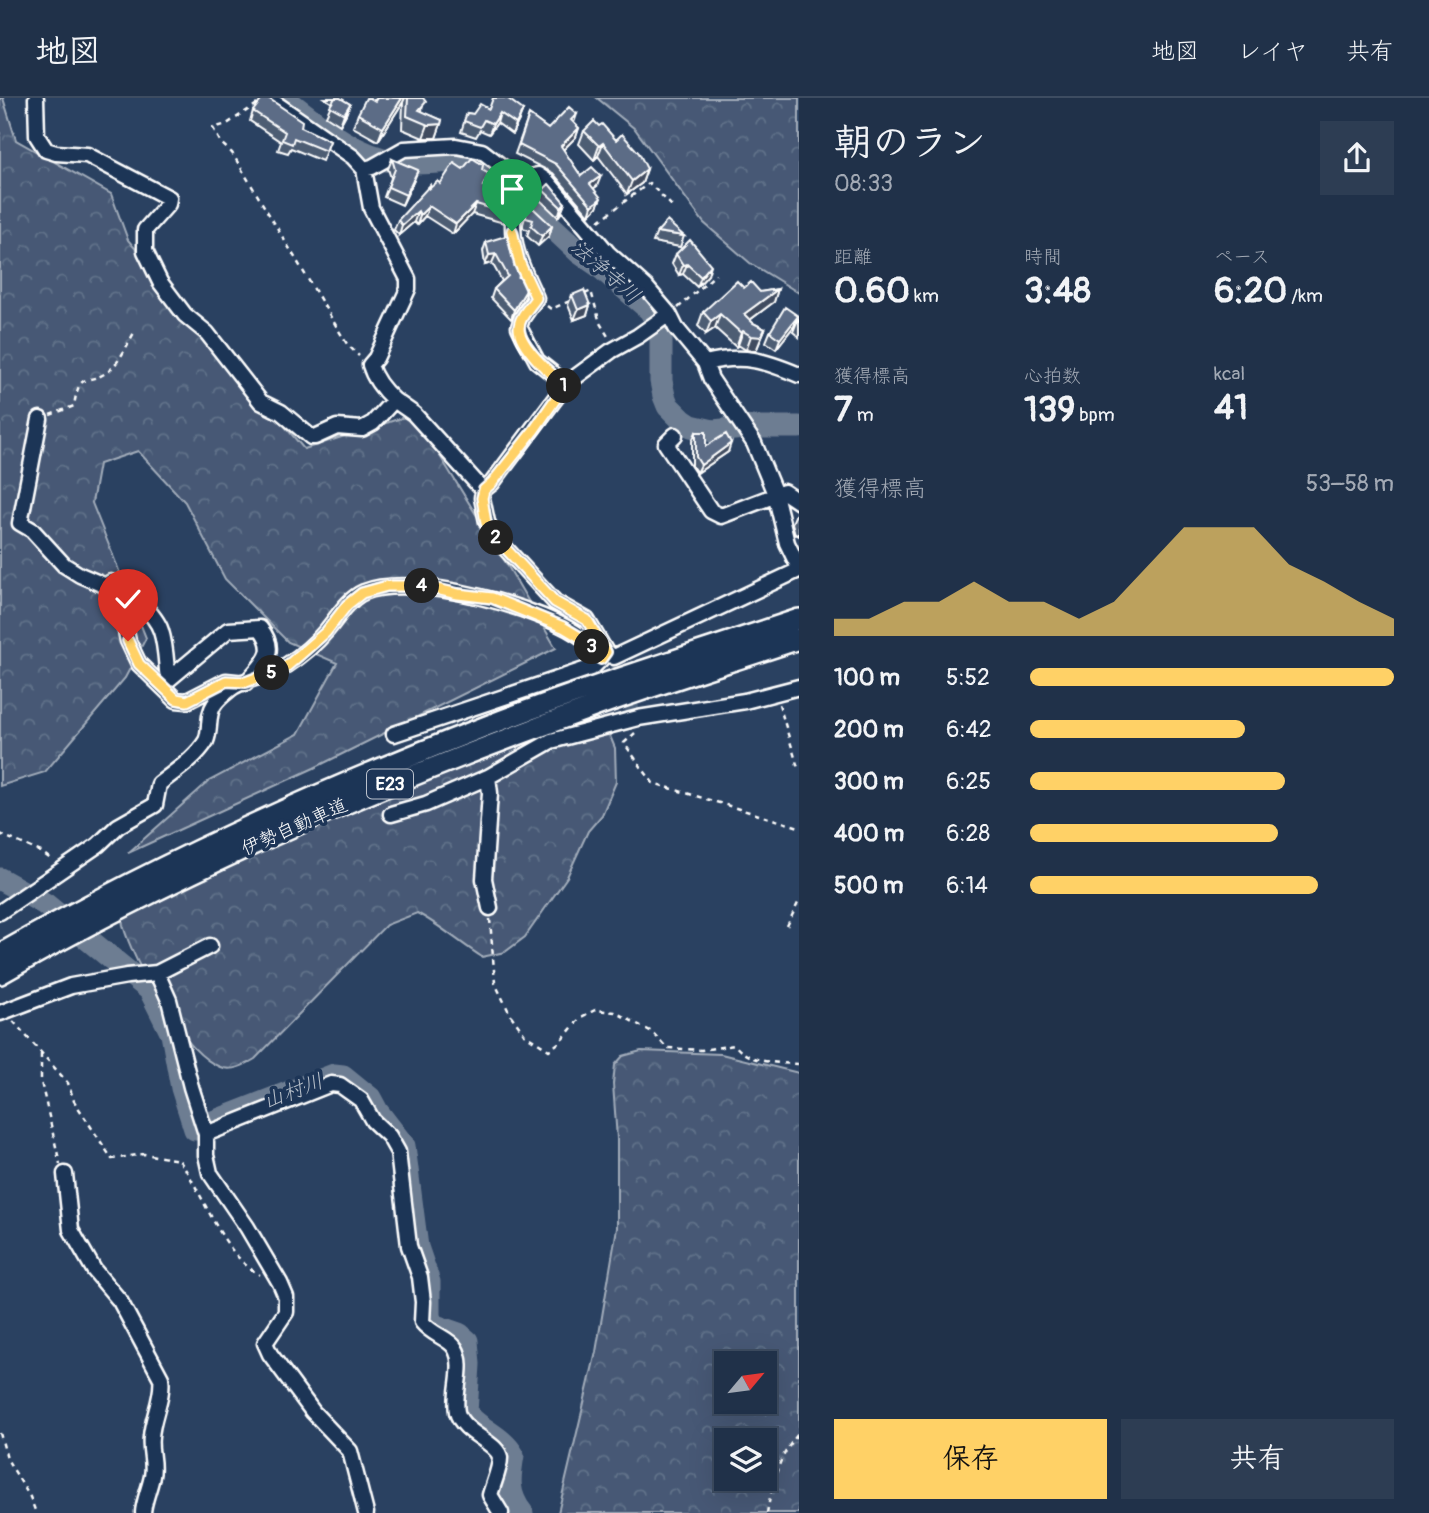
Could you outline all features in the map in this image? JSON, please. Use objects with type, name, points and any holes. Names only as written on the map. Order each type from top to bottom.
[{"type":"highway","name":"伊勢自動車道","points":[[0,954],[108,895],[217,841],[389,764],[578,692],[799,619]]},
{"type":"highway","name":"伊勢自動車道","points":[[0,974],[117,911],[224,858],[393,783],[585,710],[799,639]]},
{"type":"street","points":[[36,98],[37,136],[46,150],[87,155],[169,198],[145,230],[145,251],[160,282],[185,315],[207,333],[261,402],[281,412],[311,437],[315,437],[337,427],[362,429],[373,423],[394,400]]},
{"type":"street","points":[[268,98],[353,157],[364,169],[371,208],[408,279],[408,289],[376,358],[370,365],[372,373],[394,400],[414,414],[484,490]]},
{"type":"street","points":[[0,912],[98,845],[118,826],[155,805],[159,784],[198,753],[207,738],[212,706],[231,687],[287,666],[326,632],[347,605],[362,593],[387,586],[423,586],[492,598],[563,627],[603,655],[614,657],[799,569],[788,544],[775,494],[754,443],[711,379],[705,363],[676,328],[670,314],[608,253],[547,181],[538,175],[526,178],[512,174],[482,151],[456,146],[404,149],[364,169]]},
{"type":"street","points":[[526,178],[515,205],[512,231],[520,264],[536,298],[519,327],[537,361],[566,384]]},
{"type":"street","points":[[603,655],[587,620],[555,602],[494,536],[486,523],[482,498],[484,490],[534,430],[566,384],[670,314]]},
{"type":"street","points":[[705,363],[740,357],[799,375]]},
{"type":"street","points":[[40,419],[20,523],[32,530],[64,565],[106,586],[119,597],[128,641],[139,664],[165,683],[176,699],[187,701],[226,681],[246,682]]},
{"type":"street","points":[[675,435],[666,444],[711,511],[721,516],[784,492],[799,502]]},
{"type":"street","points":[[106,586],[111,582],[120,585],[135,597],[161,629],[165,683]]},
{"type":"street","points":[[165,683],[228,630],[260,628],[267,637],[270,648],[268,657],[246,682]]},
{"type":"street","points":[[394,734],[593,667],[603,655]]},
{"type":"street","points":[[391,814],[426,804],[488,777],[551,741],[635,714],[777,694],[799,687]]},
{"type":"street","points":[[488,777],[490,793],[484,879],[490,908]]},
{"type":"street","points":[[5,1011],[71,986],[157,973],[210,946]]},
{"type":"street","points":[[157,973],[169,1000],[206,1134],[206,1155],[210,1173],[280,1283],[286,1297],[286,1312],[265,1343],[270,1354],[313,1412],[350,1451],[366,1513]]},
{"type":"street","points":[[206,1134],[331,1084],[340,1085],[361,1100],[373,1121],[389,1136],[398,1152],[409,1246],[419,1277],[423,1302],[422,1322],[429,1332],[454,1344],[458,1354],[457,1414],[469,1430],[498,1451],[500,1460],[489,1495],[501,1513]]},
{"type":"street","points":[[65,1174],[71,1230],[94,1270],[120,1301],[161,1377],[162,1387],[150,1440],[153,1471],[144,1513]]},
{"type":"path","points":[[259,99],[249,111],[228,124],[213,128],[232,153],[347,344],[370,365]]},
{"type":"path","points":[[588,230],[649,183],[672,206]]},
{"type":"path","points":[[670,314],[716,274]]},
{"type":"path","points":[[581,296],[590,291],[600,324],[615,349]]},
{"type":"path","points":[[536,298],[551,309],[571,300]]},
{"type":"path","points":[[40,419],[74,406],[77,386],[83,380],[110,369],[135,331]]},
{"type":"path","points":[[777,694],[799,771]]},
{"type":"path","points":[[635,714],[640,728],[624,743],[653,783],[799,827]]},
{"type":"path","points":[[0,834],[41,852],[61,870]]},
{"type":"path","points":[[787,926],[799,901]]},
{"type":"path","points":[[490,908],[495,983],[510,1014],[525,1035],[549,1051],[581,1017],[594,1010],[615,1012],[652,1032],[667,1048],[701,1050],[735,1045],[741,1054],[772,1062],[799,1064]]},
{"type":"path","points":[[5,1011],[68,1083],[74,1101],[112,1159],[144,1154],[180,1160],[212,1218],[240,1259],[252,1271],[275,1284],[280,1283]]},
{"type":"path","points":[[41,1054],[41,1082],[57,1158],[65,1174]]},
{"type":"path","points":[[0,1433],[7,1459],[30,1497],[36,1513]]},
{"type":"path","points":[[767,1513],[775,1475],[785,1450],[799,1433]]},
{"type":"green space","points":[[0,98],[3,98],[16,140],[111,194],[128,240],[304,449],[414,414],[556,648],[314,768],[128,853],[209,781],[298,734],[337,663],[288,642],[225,579],[185,502],[138,451],[99,464],[92,503],[146,638],[125,678],[45,772],[0,786]]},
{"type":"green space","points":[[597,98],[799,98],[799,293],[750,263],[704,223],[635,129]]},
{"type":"green space","points":[[584,726],[608,731],[615,748],[616,782],[602,815],[588,831],[567,877],[525,937],[505,952],[482,957],[417,913],[386,925],[255,1059],[234,1068],[220,1067],[206,1058],[191,1044],[161,1005],[137,961],[123,925],[119,893],[548,729]]},
{"type":"green space","points":[[641,1051],[721,1054],[799,1073],[799,1513],[558,1513],[596,1352],[617,1228],[617,1139],[613,1084],[615,1065],[623,1056]]},
{"type":"building","points":[[263,98],[268,98],[302,121],[301,127],[330,141],[326,151],[294,138],[292,144],[282,140],[285,132],[253,111]]},
{"type":"building","points":[[335,98],[350,104],[344,114],[330,106]]},
{"type":"building","points":[[366,98],[375,101],[377,98],[402,98],[383,128],[358,114]]},
{"type":"building","points":[[408,98],[423,98],[426,102],[419,110],[442,120],[441,124],[428,125],[407,116]]},
{"type":"building","points":[[493,98],[507,98],[523,110],[516,124],[500,113],[493,124],[484,120],[480,127],[464,121],[467,113],[473,114],[480,104],[489,109]]},
{"type":"building","points":[[569,107],[577,114],[571,120],[579,128],[561,146],[581,176],[592,167],[601,176],[590,184],[601,198],[592,206],[556,164],[519,145],[529,115],[548,129]]},
{"type":"building","points":[[594,121],[599,126],[602,124],[616,140],[622,134],[639,153],[647,169],[632,181],[603,143],[599,146],[584,131]]},
{"type":"building","points":[[472,158],[483,165],[482,170],[489,174],[483,186],[502,191],[507,213],[476,204],[456,224],[429,206],[420,215],[418,211],[402,225],[398,220],[430,185],[430,188],[438,181],[440,184],[454,163],[463,169]]},
{"type":"building","points":[[392,159],[418,170],[406,195],[388,187],[395,169]]},
{"type":"building","points":[[549,184],[565,203],[561,207],[543,190]]},
{"type":"building","points":[[532,207],[552,226],[542,236],[531,226],[533,220],[526,218]]},
{"type":"building","points":[[667,221],[684,236],[657,232]]},
{"type":"building","points":[[509,235],[523,275],[519,277],[525,280],[528,287],[514,310],[494,289],[508,276],[496,254],[489,255],[486,242]]},
{"type":"building","points":[[690,240],[711,265],[701,277],[687,264],[683,265],[676,254]]},
{"type":"building","points":[[737,281],[744,288],[751,282],[760,292],[778,289],[744,314],[765,329],[761,337],[751,336],[743,331],[741,333],[720,314],[711,321],[703,312]]},
{"type":"building","points":[[584,290],[590,305],[578,310],[572,295]]},
{"type":"building","points":[[785,307],[798,316],[780,339],[770,332]]},
{"type":"building","points":[[696,432],[706,432],[706,446],[726,434],[731,443],[701,465],[696,457]]},
{"type":"waterway","name":"法浄寺川","points":[[284,98],[337,138],[381,159],[408,163],[461,161],[484,164],[580,253],[650,310],[661,330],[661,381],[664,396],[668,406],[691,426],[713,431],[799,427]]},
{"type":"waterway","name":"山村川","points":[[0,879],[45,904],[150,990],[172,1034],[182,1088],[195,1129],[334,1075],[343,1076],[370,1098],[404,1146],[417,1247],[429,1282],[429,1317],[433,1325],[459,1334],[467,1341],[469,1364],[466,1413],[503,1443],[513,1455],[510,1485],[522,1513]]},
{"type":"tunnel","points":[[614,657],[633,711]]},
{"type":"route","points":[[128,641],[139,664],[176,699],[187,701],[226,681],[246,682],[287,666],[326,632],[347,605],[362,593],[387,586],[423,586],[492,598],[563,627],[588,642],[601,659],[606,652],[587,620],[555,602],[494,536],[486,523],[482,498],[484,490],[534,430],[566,384],[537,361],[521,334],[519,327],[522,318],[536,298],[520,264],[512,231]]}]
